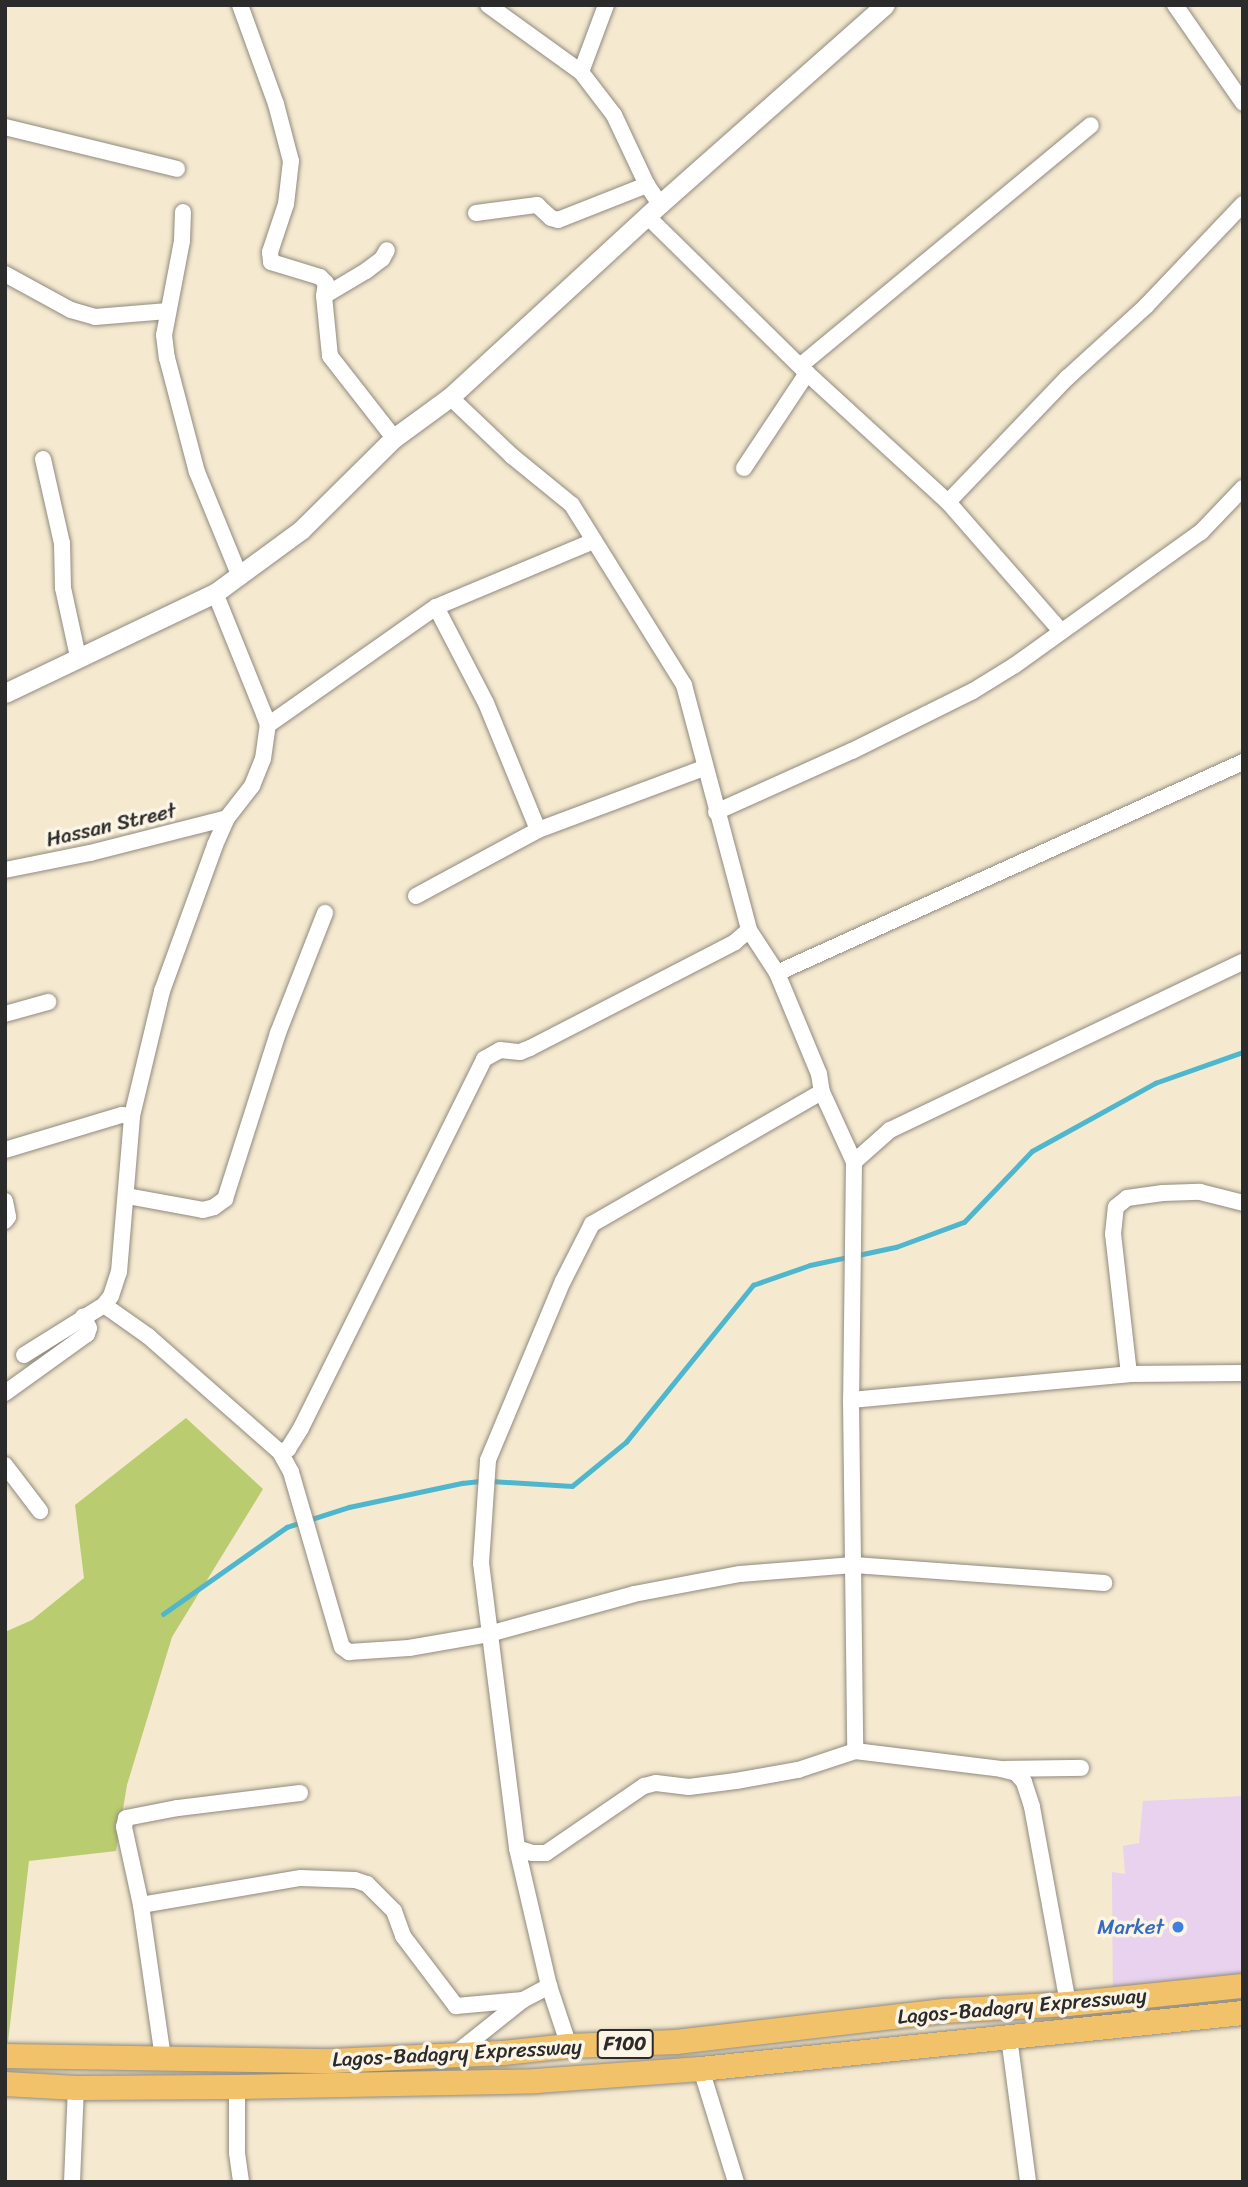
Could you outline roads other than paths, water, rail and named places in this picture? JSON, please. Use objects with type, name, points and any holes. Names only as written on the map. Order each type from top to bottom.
[{"type":"highway","name":"Lagos-Badagry Expressway","points":[[5,2056],[332,2061],[453,2056],[569,2046],[676,2042],[944,2011],[1068,2004],[1243,1986]]},
{"type":"highway","points":[[944,2011],[954,2043]]},
{"type":"highway","name":"Lagos-Badagry Expressway","points":[[5,2084],[76,2088],[536,2081],[701,2068],[1243,2013]]},
{"type":"street","points":[[240,5],[276,104],[291,161],[286,204],[269,257],[274,265],[320,277],[326,283],[324,296],[330,355],[394,438]]},
{"type":"street","points":[[488,5],[581,72],[614,115],[647,186],[654,211],[804,369],[948,502],[1061,631]]},
{"type":"street","points":[[581,72],[606,5]]},
{"type":"street","points":[[5,693],[215,593],[302,530],[394,438],[450,397],[885,5]]},
{"type":"street","points":[[1175,5],[1243,103]]},
{"type":"street","points":[[744,468],[804,369],[1091,125]]},
{"type":"street","points":[[5,127],[177,170]]},
{"type":"street","points":[[476,213],[537,205],[551,218],[558,220],[647,186]]},
{"type":"street","points":[[948,502],[1067,379],[1146,306],[1243,204]]},
{"type":"street","points":[[183,212],[182,241],[164,335],[167,359],[194,460],[240,577]]},
{"type":"street","points":[[324,296],[366,271],[382,259],[387,250]]},
{"type":"street","points":[[5,274],[71,310],[95,317],[168,311]]},
{"type":"street","points":[[450,397],[512,456],[572,505],[684,685],[730,869],[746,912],[749,930],[777,973],[819,1074],[822,1092],[853,1162],[855,1751]]},
{"type":"street","points":[[43,459],[62,543],[64,588],[78,657]]},
{"type":"street","points":[[716,812],[852,751],[973,691],[1126,588],[1201,533],[1243,488]]},
{"type":"street","points":[[268,725],[436,607],[594,541]]},
{"type":"street","points":[[24,1355],[104,1305],[111,1296],[119,1272],[132,1116],[162,992],[227,818],[244,799],[264,759],[268,725],[215,593]]},
{"type":"street","points":[[436,607],[486,703],[538,830]]},
{"type":"street","points":[[777,973],[1243,762]]},
{"type":"street","points":[[416,896],[538,830],[704,768]]},
{"type":"street","name":"Hassan Street","points":[[5,870],[90,853],[227,818]]},
{"type":"street","points":[[127,1196],[203,1210],[214,1207],[225,1199],[278,1032],[326,913]]},
{"type":"street","points":[[280,1452],[288,1449],[301,1428],[484,1059],[500,1050],[520,1052],[530,1048],[736,942],[749,930]]},
{"type":"street","points":[[853,1162],[890,1130],[1243,962]]},
{"type":"street","points":[[5,1014],[48,1002]]},
{"type":"street","points":[[569,2046],[549,1986],[517,1848],[481,1563],[488,1460],[563,1281],[592,1224],[822,1092]]},
{"type":"street","points":[[5,1150],[122,1115],[132,1116]]},
{"type":"street","points":[[1129,1374],[1113,1234],[1116,1207],[1127,1198],[1163,1193],[1200,1192],[1243,1203]]},
{"type":"street","points":[[5,1201],[8,1217],[5,1221]]},
{"type":"street","points":[[104,1305],[148,1336],[280,1452],[291,1472],[340,1639],[348,1652],[409,1648],[489,1634],[634,1594],[740,1574],[854,1565],[1104,1583]]},
{"type":"street","points":[[5,1393],[87,1334],[89,1328],[83,1316]]},
{"type":"street","points":[[852,1400],[1129,1374],[1243,1373]]},
{"type":"street","points":[[5,1465],[40,1511]]},
{"type":"street","points":[[517,1848],[532,1853],[546,1853],[649,1784],[690,1787],[748,1779],[798,1770],[855,1751],[1016,1773],[1024,1782],[1032,1807],[1068,2004]]},
{"type":"street","points":[[1000,1769],[1081,1768]]},
{"type":"street","points":[[163,2058],[141,1905],[124,1826],[126,1818],[178,1808],[300,1793]]},
{"type":"street","points":[[141,1905],[301,1878],[355,1880],[367,1885],[394,1911],[403,1936],[456,2006],[523,2000]]},
{"type":"street","points":[[453,2056],[523,2000],[549,1986]]},
{"type":"street","points":[[1009,2037],[1028,2182]]},
{"type":"street","points":[[701,2068],[736,2182]]},
{"type":"street","points":[[237,2087],[237,2153],[241,2182]]},
{"type":"street","points":[[72,2182],[76,2088]]},
{"type":"waterway","points":[[858,1255],[896,1247],[964,1222],[1032,1151],[1155,1083],[1243,1052]]},
{"type":"waterway","points":[[491,1481],[572,1486],[626,1442],[753,1285],[810,1265],[849,1257]]},
{"type":"waterway","points":[[163,1614],[287,1527],[349,1507],[482,1481]]},
{"type":"place","name":"Market","points":[[1178,1927]]}]
